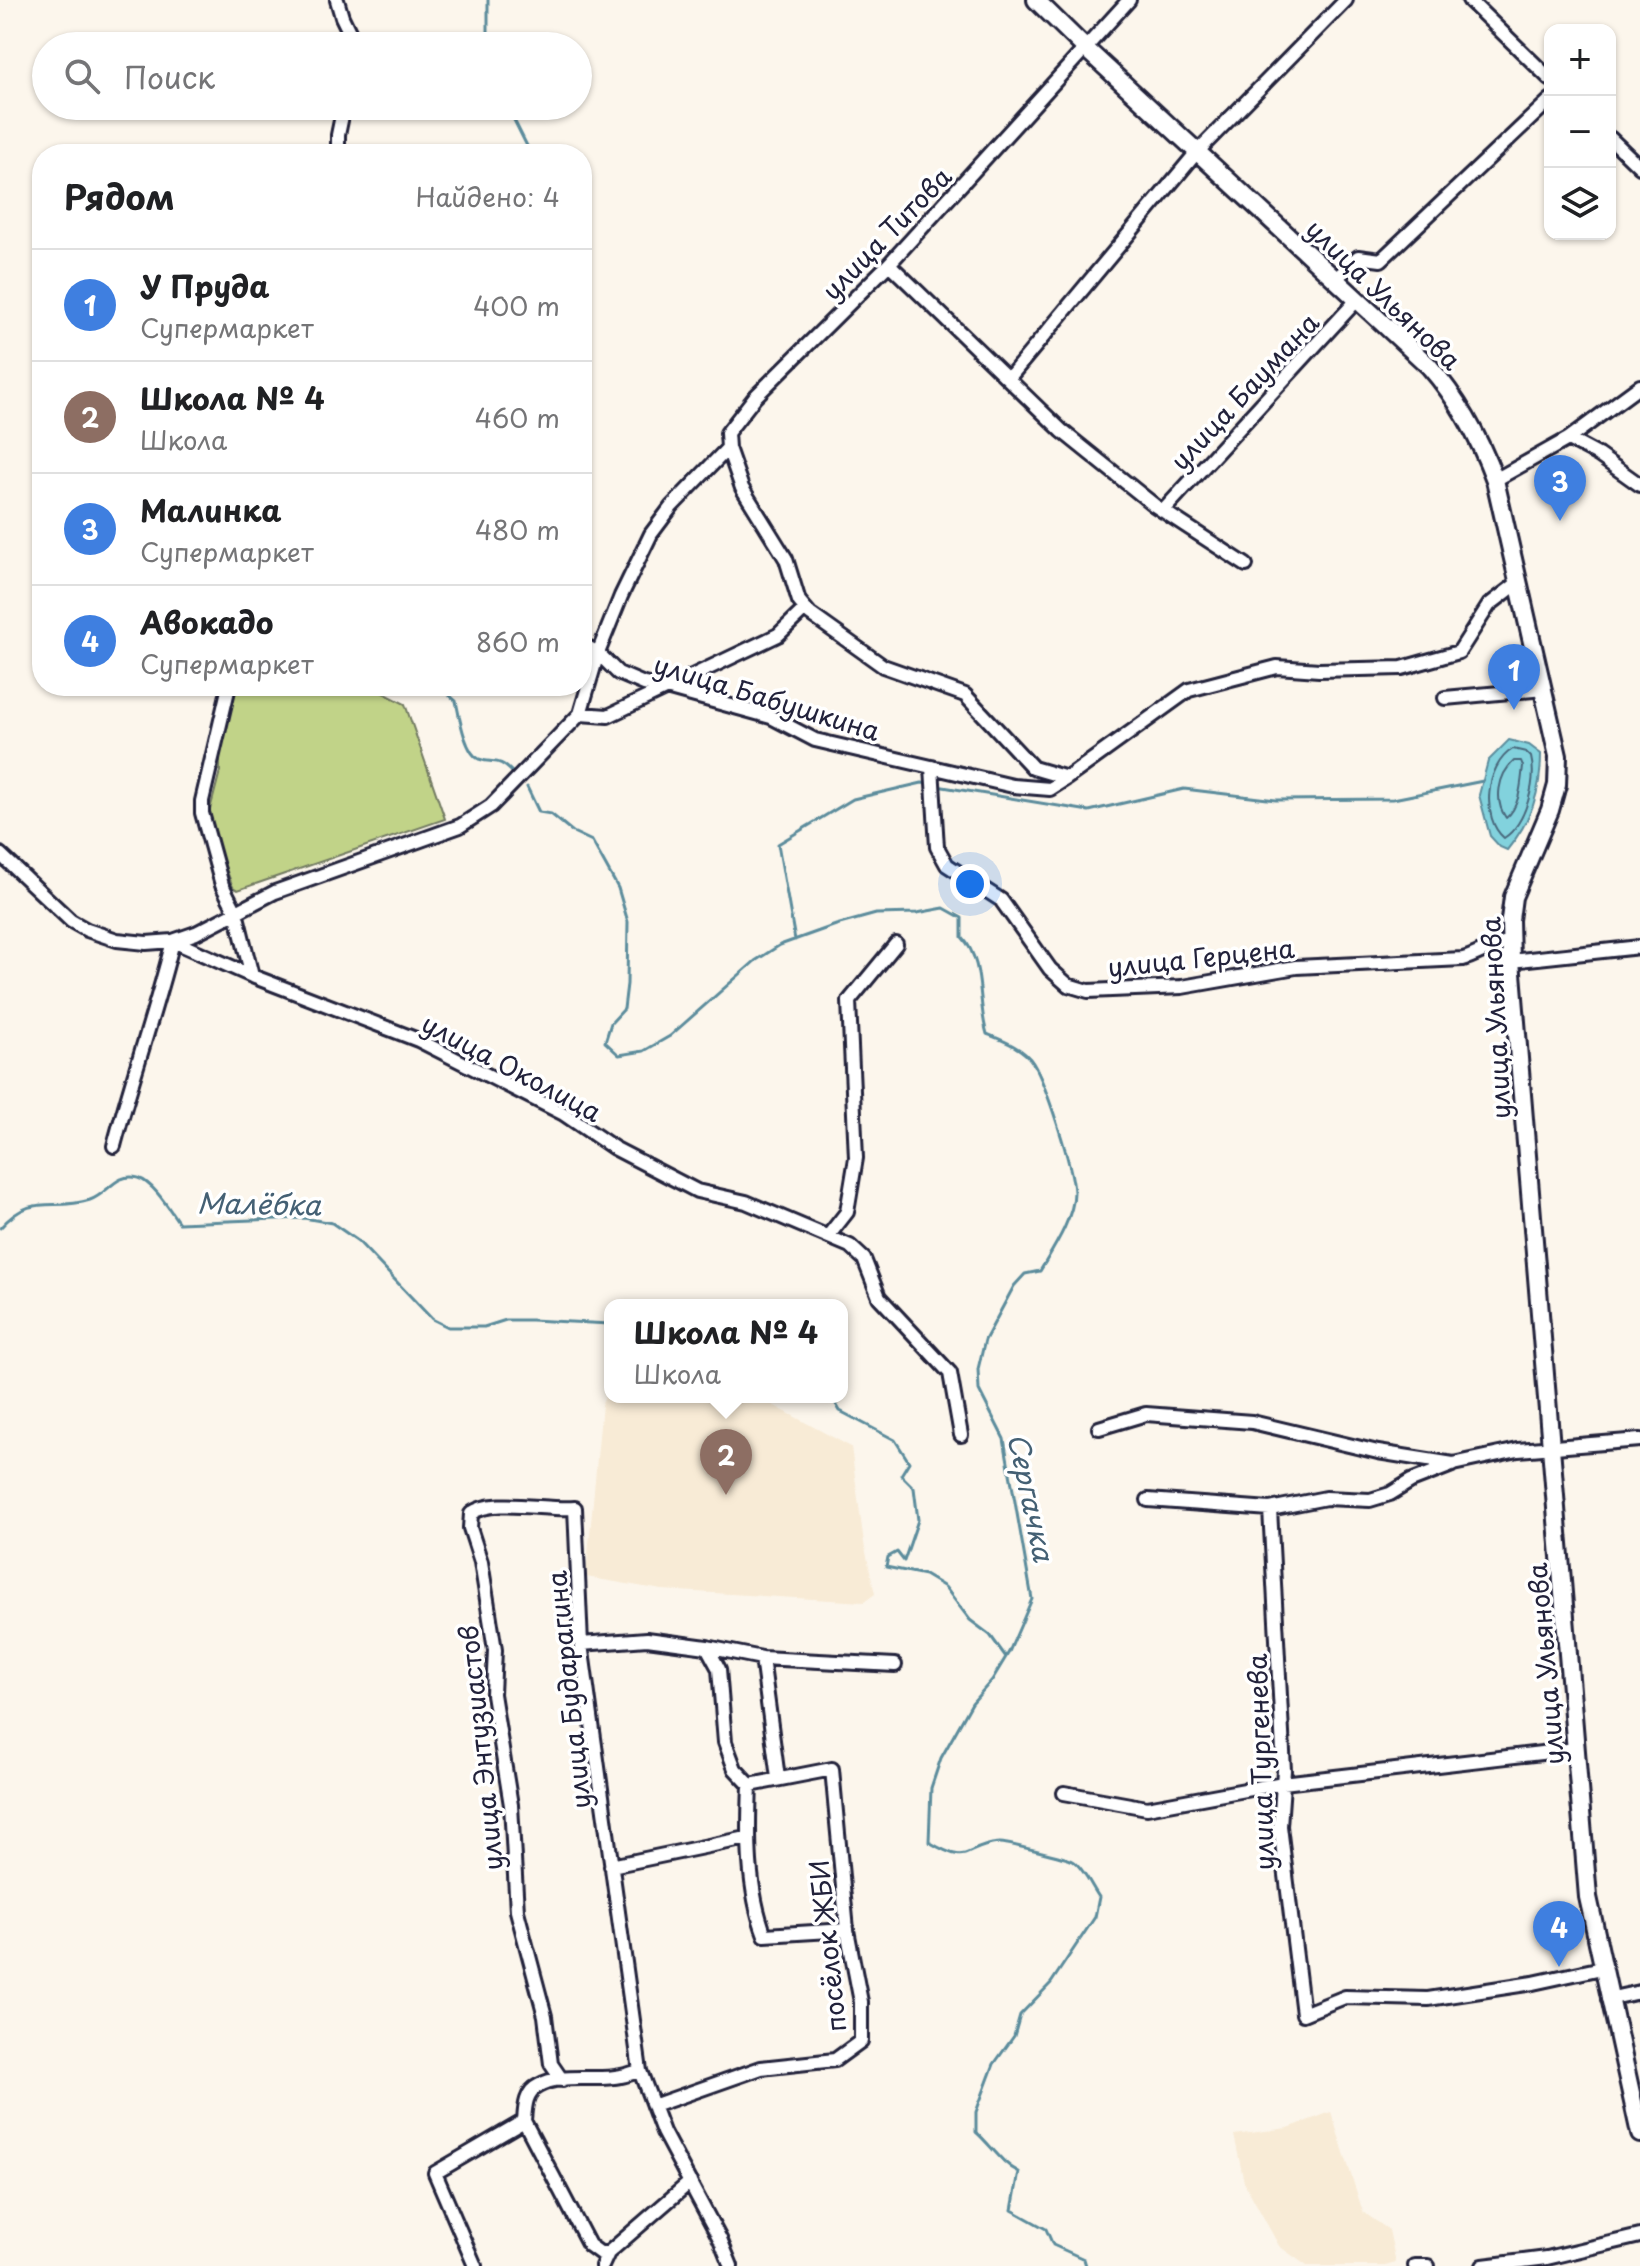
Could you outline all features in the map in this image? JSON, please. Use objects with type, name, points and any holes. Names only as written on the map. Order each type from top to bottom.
[{"type":"main road","name":"улица Ульянова","points":[[1036,0],[1429,366],[1450,389],[1480,439],[1495,480],[1558,756],[1557,785],[1550,810],[1513,897],[1511,961],[1588,1897],[1640,2134]]},
{"type":"street","points":[[337,0],[349,32]]},
{"type":"street","name":"улица Титова","points":[[728,448],[727,433],[755,397],[889,264],[1129,0]]},
{"type":"street","points":[[1008,379],[1197,152],[1346,0]]},
{"type":"street","points":[[1469,0],[1544,73]]},
{"type":"street","points":[[1335,280],[1358,257],[1381,260],[1544,106]]},
{"type":"street","points":[[338,144],[341,120]]},
{"type":"street","points":[[1616,144],[1640,167]]},
{"type":"street","points":[[889,264],[1062,431],[1163,511],[1246,565]]},
{"type":"street","name":"улица Баумана","points":[[1163,511],[1357,300]]},
{"type":"street","points":[[1495,480],[1568,439],[1640,386]]},
{"type":"street","points":[[1568,439],[1598,455],[1640,485]]},
{"type":"street","points":[[592,673],[621,596],[651,534],[672,506],[728,448],[742,488],[786,559],[794,589],[805,609],[883,666],[965,695],[1033,768],[1067,778]]},
{"type":"street","points":[[932,767],[1013,786],[1050,789],[1189,690],[1277,667],[1319,670],[1402,668],[1459,652],[1489,605],[1519,582]]},
{"type":"street","points":[[580,714],[608,716],[778,635],[805,609]]},
{"type":"street","name":"улица Бабушкина","points":[[592,650],[618,673],[644,684],[771,717],[815,740],[932,767]]},
{"type":"street","points":[[1445,698],[1544,689]]},
{"type":"street","points":[[227,696],[202,801],[202,813],[222,885],[236,912],[252,976]]},
{"type":"street","points":[[0,854],[71,921],[87,930],[117,940],[146,943],[173,941],[196,933],[275,892],[460,826],[491,806],[580,714],[585,696]]},
{"type":"street","name":"улица Герцена","points":[[932,767],[937,847],[947,865],[1001,900],[1050,969],[1068,985],[1088,991],[1182,987],[1296,967],[1463,959],[1476,955],[1492,944],[1510,942]]},
{"type":"street","points":[[114,1146],[132,1078],[157,1006],[173,941]]},
{"type":"street","name":"улица Околица","points":[[173,941],[252,976],[418,1040],[552,1108],[614,1148],[697,1191],[746,1202],[850,1246],[864,1259],[879,1297],[950,1373],[961,1435]]},
{"type":"street","points":[[829,1235],[847,1212],[856,1158],[849,1001],[896,944]]},
{"type":"street","points":[[1511,961],[1640,947]]},
{"type":"street","points":[[1099,1428],[1146,1414],[1252,1422],[1378,1452],[1453,1464]]},
{"type":"street","points":[[1148,1500],[1270,1509],[1326,1498],[1370,1500],[1390,1494],[1411,1481],[1453,1464],[1518,1450],[1640,1440]]},
{"type":"street","name":"улица Энтузиастов","points":[[562,2080],[551,2064],[545,2016],[517,1911],[511,1805],[493,1694],[495,1650],[481,1562],[470,1528],[471,1514],[478,1508],[490,1505],[558,1510],[575,1508]]},
{"type":"street","name":"улица Бударагина","points":[[575,1508],[581,1644],[640,2071],[663,2132],[731,2266]]},
{"type":"street","name":"улица Тургенева","points":[[1270,1509],[1283,1783],[1280,1826],[1303,2014],[1345,1997],[1428,1999],[1533,1983],[1602,1968]]},
{"type":"street","points":[[581,1644],[647,1639],[762,1658],[895,1665]]},
{"type":"street","points":[[707,1647],[719,1669],[725,1742],[735,1769],[750,1785],[747,1838],[759,1919],[765,1935],[847,1930]]},
{"type":"street","points":[[750,1785],[778,1778],[762,1658]]},
{"type":"street","points":[[1064,1793],[1147,1808],[1283,1783],[1576,1749]]},
{"type":"street","name":"посёлок ЖБИ","points":[[653,2106],[761,2068],[835,2060],[861,2041],[861,2002],[847,1930],[832,1769],[778,1778]]},
{"type":"street","points":[[611,1866],[747,1838]]},
{"type":"street","points":[[1608,1999],[1640,1992]]},
{"type":"street","points":[[608,2253],[600,2253],[589,2245],[524,2121],[525,2103],[538,2085],[562,2080],[620,2077],[640,2071]]},
{"type":"street","points":[[475,2266],[435,2173],[524,2121]]},
{"type":"street","points":[[602,2266],[608,2253],[690,2182]]},
{"type":"street","points":[[1483,2266],[1547,2258],[1640,2236]]},
{"type":"street","points":[[1415,2266],[1428,2266]]},
{"type":"shaded area","points":[[604,1400],[604,1403],[769,1403],[851,1447],[864,1543],[875,1594],[864,1602],[662,1590],[586,1577]]},
{"type":"shaded area","points":[[1331,2112],[1363,2212],[1389,2230],[1396,2263],[1385,2266],[1307,2266],[1279,2246],[1244,2182],[1234,2135],[1288,2128]]},
{"type":"green space","points":[[231,696],[389,696],[405,704],[445,819],[238,890],[233,887],[213,835],[210,810],[220,771],[220,749]]},
{"type":"water","points":[[1509,740],[1529,745],[1541,754],[1533,805],[1507,850],[1490,836],[1479,795],[1488,761]]},
{"type":"waterway","name":"Сергачка","points":[[488,0],[488,32]]},
{"type":"waterway","name":"Сергачка","points":[[514,120],[526,144]]},
{"type":"waterway","name":"Сергачка","points":[[450,696],[456,701],[463,733],[474,755],[484,761],[499,763],[513,773]]},
{"type":"waterway","points":[[937,786],[1089,811],[1184,789],[1276,800],[1393,799],[1483,781]]},
{"type":"waterway","points":[[795,940],[778,844],[853,799],[922,783],[930,784]]},
{"type":"waterway","name":"Сергачка","points":[[527,787],[539,812],[551,814],[573,832],[592,841],[618,888],[628,922],[627,984],[624,1009],[611,1023],[605,1042],[619,1055],[644,1051],[670,1036],[755,961],[780,945],[876,914],[917,913],[944,908],[962,918],[962,937],[974,958],[987,1034],[1024,1053],[1033,1063],[1045,1089],[1069,1165],[1074,1192],[1071,1212],[1040,1271],[1025,1274],[1014,1286],[985,1340],[978,1369],[979,1390],[1004,1439],[1032,1599],[1009,1652],[992,1680],[972,1703],[941,1758],[931,1788],[929,1842],[960,1855],[999,1843],[1069,1859],[1080,1868],[1099,1897],[1095,1917],[1051,1983],[1020,2015],[1014,2036],[994,2064],[976,2112],[976,2132],[1001,2159],[1019,2172],[1012,2210],[1046,2229],[1053,2245],[1084,2259],[1086,2266]]},
{"type":"waterway","name":"Малёбка","points":[[0,1228],[12,1217],[33,1206],[90,1200],[124,1178],[138,1178],[155,1191],[179,1223],[304,1218],[332,1223],[358,1241],[432,1319],[448,1327],[484,1327],[506,1320],[604,1324]]},
{"type":"waterway","name":"Малёбка","points":[[835,1403],[840,1411],[895,1440],[909,1462],[901,1475],[914,1488],[918,1520],[904,1561],[897,1552],[888,1557],[886,1567],[925,1575],[945,1587],[970,1620],[990,1635],[1006,1657]]},
{"type":"place","name":"Малинка","points":[[1560,521]]},
{"type":"place","name":"У Пруда","points":[[1514,710]]},
{"type":"place","name":"Школа № 4","points":[[726,1495]]},
{"type":"place","name":"Авокадо","points":[[1559,1967]]}]
